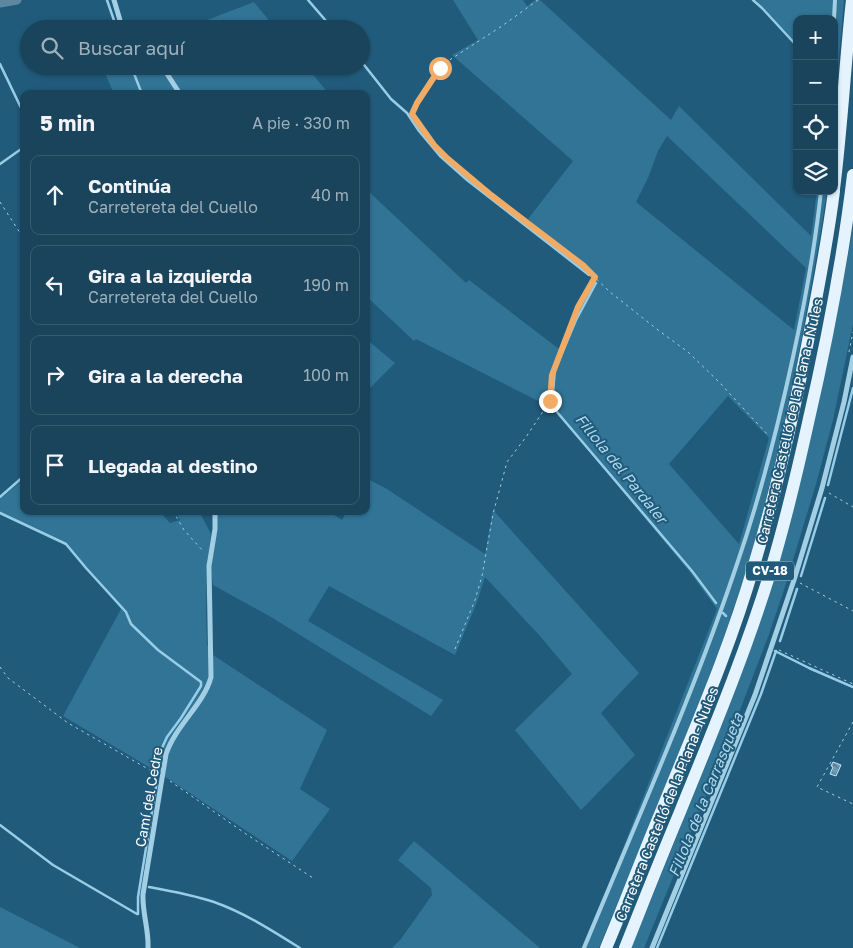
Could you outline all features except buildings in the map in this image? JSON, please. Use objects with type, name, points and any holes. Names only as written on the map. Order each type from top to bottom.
[{"type":"main road","name":"Carretera Castelló de la Plana - Nules","points":[[838,159],[852,0]]},
{"type":"main road","name":"Carretera Castelló de la Plana - Nules","points":[[625,948],[711,736],[770,573],[792,491],[832,312],[853,175]]},
{"type":"main road","name":"Carretera Castelló de la Plana - Nules","points":[[606,948],[696,729],[726,650],[754,566],[776,488],[797,394],[815,309],[833,195]]},
{"type":"street","points":[[114,0],[120,20]]},
{"type":"street","points":[[168,75],[177,90]]},
{"type":"street","points":[[652,948],[746,719],[772,646],[822,488],[844,402],[851,356]]},
{"type":"street","name":"Camí del Cedre","points":[[148,948],[143,894],[166,754],[170,744],[204,693],[211,677],[210,560],[215,529],[215,515]]},
{"type":"lane","points":[[834,15],[835,0]]},
{"type":"lane","points":[[584,948],[674,732],[708,644],[738,562],[762,487],[804,308],[821,195]]},
{"type":"path","points":[[538,0],[440,68],[412,114],[434,145],[453,164],[584,266],[610,292],[688,352],[720,383],[773,441]]},
{"type":"path","points":[[0,202],[20,233]]},
{"type":"path","points":[[454,649],[475,600],[482,576],[494,514],[507,462],[550,401],[552,375],[578,307],[595,277]]},
{"type":"path","points":[[851,356],[853,332]]},
{"type":"path","points":[[822,488],[853,507]]},
{"type":"path","points":[[175,515],[184,530],[210,560]]},
{"type":"path","points":[[794,580],[853,611]]},
{"type":"path","points":[[772,646],[853,684]]},
{"type":"path","points":[[0,667],[8,678],[68,723],[162,776],[313,878]]},
{"type":"path","points":[[853,722],[816,787],[853,804]]},
{"type":"shaded area","points":[[453,0],[523,0],[527,6],[535,0],[540,0],[671,120],[679,106],[811,236],[816,195],[826,195],[787,409],[768,493],[744,577],[712,671],[657,810],[599,948],[581,948],[603,899],[717,609],[689,571],[554,409],[416,339],[414,341],[370,300],[370,193],[466,283],[469,280],[559,349],[575,306],[593,277],[593,273],[528,219],[573,161],[452,55],[478,40]],"holes":[[[667,136],[806,268],[794,330],[636,202],[648,178],[658,151]],[[728,396],[769,438],[739,544],[669,464]]]},
{"type":"shaded area","points":[[756,0],[844,0],[838,72],[838,15],[793,15],[793,40]]},
{"type":"shaded area","points":[[254,2],[269,20],[207,20]]},
{"type":"shaded area","points":[[106,75],[313,75],[326,90],[112,90]]},
{"type":"shaded area","points":[[853,228],[853,324],[833,420],[783,593],[718,767],[644,948],[631,948],[705,767],[798,492],[834,331]]},
{"type":"shaded area","points":[[370,342],[395,363],[370,388]]},
{"type":"shaded area","points":[[370,480],[387,489],[485,554],[493,510],[639,673],[601,713],[635,755],[581,810],[515,730],[572,674],[485,577],[477,602],[455,655],[329,586],[308,621],[443,700],[431,716],[271,617],[213,585],[212,557],[217,515],[334,515],[342,520],[345,515],[370,515]]},
{"type":"shaded area","points":[[20,482],[20,515],[163,515],[170,523],[180,520],[177,515],[201,515],[211,534],[207,564],[207,645],[213,655],[327,730],[300,789],[330,809],[292,861],[164,776],[63,716],[121,609],[60,541],[0,514],[0,499]]},
{"type":"shaded area","points":[[414,841],[540,948],[392,948],[401,939],[432,895],[431,888],[398,860]]},
{"type":"shaded area","points":[[0,907],[80,948],[0,948]]},
{"type":"waterway","points":[[0,3],[17,0]]},
{"type":"waterway","points":[[107,0],[114,20]]},
{"type":"waterway","name":"Fillola del Pardaler","points":[[308,0],[325,20]]},
{"type":"waterway","name":"Fillola de la Carrasqueta","points":[[753,0],[793,42]]},
{"type":"waterway","points":[[0,64],[20,106]]},
{"type":"waterway","name":"Fillola del Pardaler","points":[[370,72],[391,99],[407,113],[440,156],[467,180],[589,275]]},
{"type":"waterway","points":[[135,75],[140,90]]},
{"type":"waterway","points":[[0,164],[20,150]]},
{"type":"waterway","name":"Fillola del Pardaler","points":[[596,283],[576,320],[555,370],[552,402],[557,412],[692,571],[716,603]]},
{"type":"waterway","name":"Fillola de la Carrasqueta","points":[[828,485],[853,388]]},
{"type":"waterway","points":[[0,497],[20,480]]},
{"type":"waterway","name":"Fillola de la Carrasqueta","points":[[801,576],[825,498]]},
{"type":"waterway","points":[[0,513],[66,544],[126,612],[131,624],[158,650],[201,682],[201,686],[167,737],[161,750],[158,770]]},
{"type":"waterway","name":"Fillola de la Carrasqueta","points":[[780,641],[797,589]]},
{"type":"waterway","name":"Fillola del Pardaler","points":[[723,613],[726,616]]},
{"type":"waterway","name":"Fillola del Pardaler","points":[[775,651],[853,687]]},
{"type":"waterway","name":"Fillola de la Carrasqueta","points":[[657,948],[761,694],[776,651]]},
{"type":"waterway","points":[[0,825],[53,865],[138,914],[138,897],[157,781]]},
{"type":"waterway","points":[[149,887],[198,897],[225,906],[237,911],[300,948]]},
{"type":"route","points":[[440,68],[412,114],[434,145],[465,174],[584,266],[595,277],[578,307],[552,375],[550,401]]}]
